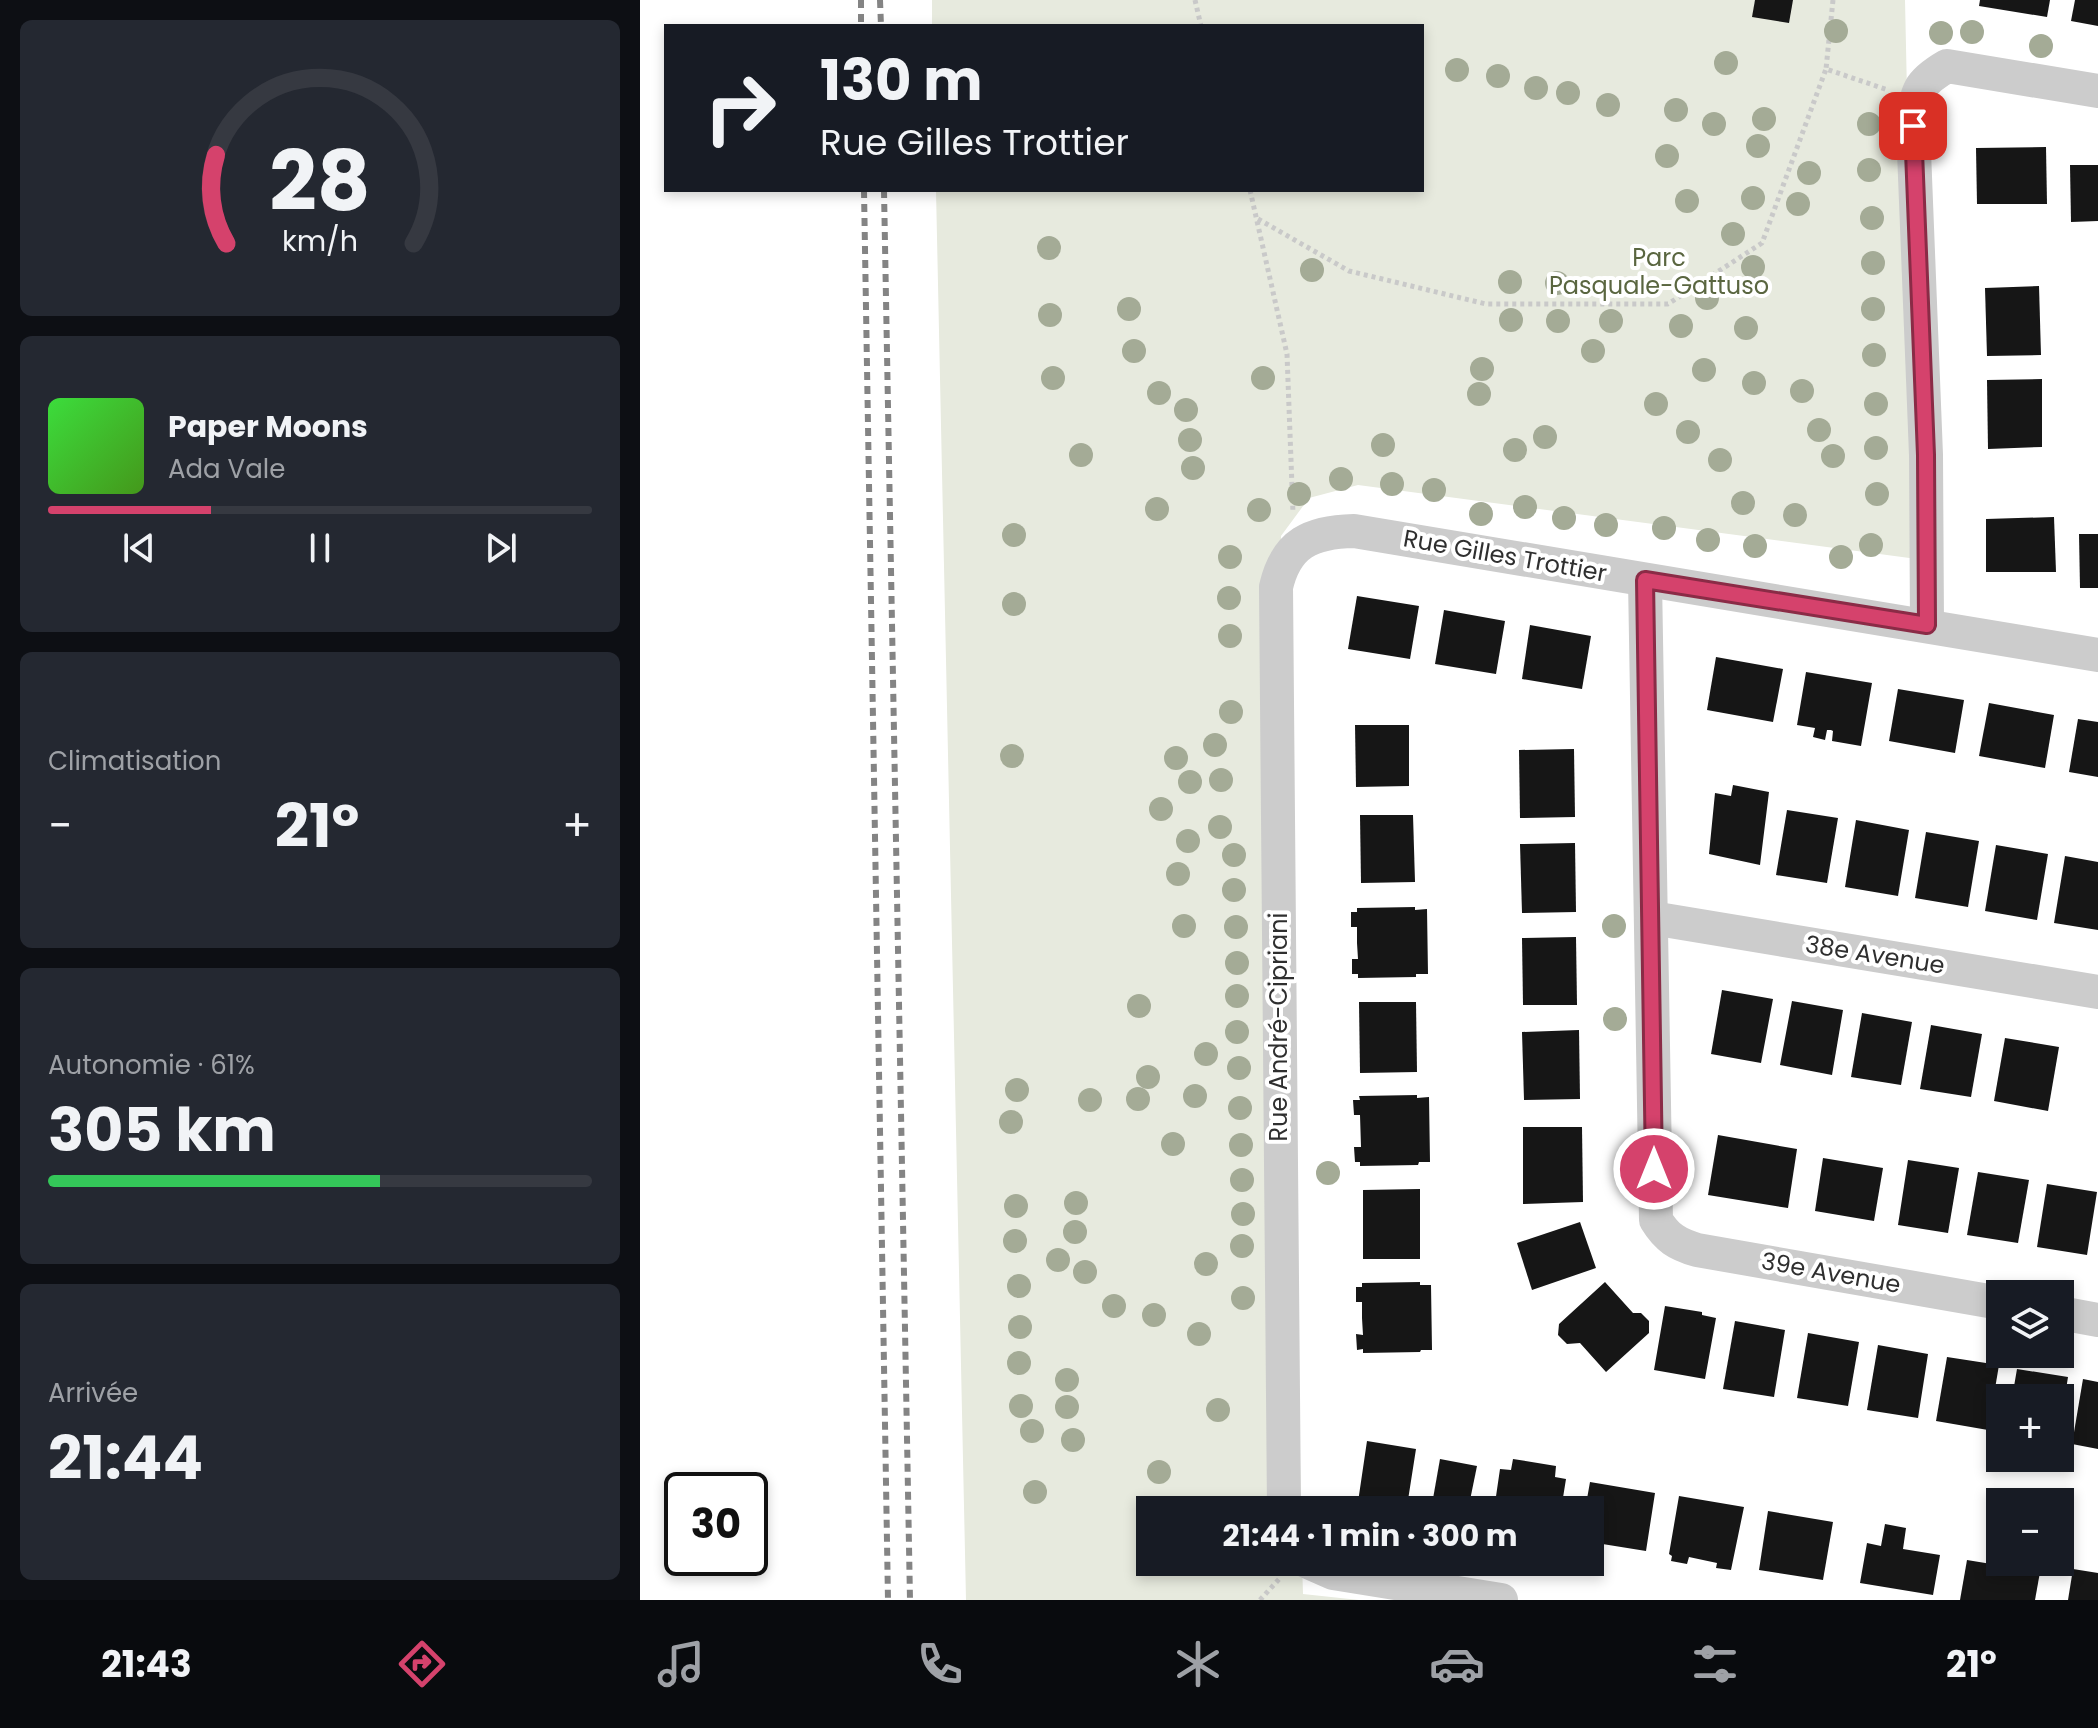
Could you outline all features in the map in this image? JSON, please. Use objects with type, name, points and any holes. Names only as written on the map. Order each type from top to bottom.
[{"type":"street","points":[[1927,625],[1926,455],[1913,126],[1916,99],[1925,78],[1947,66],[2098,91]]},
{"type":"street","name":"Rue Gilles Trottier","points":[[1294,548],[1327,532],[1354,531],[2098,655]]},
{"type":"street","name":"Rue André-Cipriani","points":[[1284,1496],[1276,587],[1281,566],[1294,548]]},
{"type":"street","points":[[1645,580],[1652,918]]},
{"type":"street","name":"38e Avenue","points":[[1652,918],[2098,992]]},
{"type":"street","name":"39e Avenue","points":[[1652,918],[1654,1201],[1656,1220],[1665,1235],[1680,1245],[1697,1250],[1986,1301]]},
{"type":"street","points":[[2074,1316],[2098,1320]]},
{"type":"street","points":[[1352,1576],[1501,1600]]},
{"type":"path","points":[[1195,0],[1201,24]]},
{"type":"path","points":[[1258,219],[1349,271],[1486,304],[1668,304],[1762,243],[1826,69],[1833,0]]},
{"type":"path","points":[[1826,69],[1916,99]]},
{"type":"path","points":[[1251,192],[1287,354],[1294,548]]},
{"type":"path","points":[[1260,1600],[1287,1576]]},
{"type":"green space","name":"Parc Pasquale-Gattuso","points":[[932,0],[1905,0],[1917,559],[1358,485],[1309,498],[1281,536],[1301,1496],[1136,1496],[1136,1576],[1302,1576],[1303,1594],[1359,1600],[966,1600],[936,192],[1424,192],[1424,24],[932,24]]},
{"type":"building","points":[[1755,0],[1793,0],[1789,23],[1752,17]]},
{"type":"building","points":[[1980,0],[2050,0],[2047,17],[1979,6]]},
{"type":"building","points":[[2075,0],[2098,0],[2098,26],[2071,21]]},
{"type":"building","points":[[2046,147],[2047,204],[1977,204],[1976,148]]},
{"type":"building","points":[[2070,165],[2098,165],[2098,221],[2071,222]]},
{"type":"building","points":[[2039,286],[2041,355],[1987,356],[1985,288]]},
{"type":"building","points":[[2042,379],[2042,447],[1988,449],[1987,380]]},
{"type":"building","points":[[2054,517],[2056,572],[1986,572],[1986,519]]},
{"type":"building","points":[[2079,534],[2098,534],[2098,588],[2080,588]]},
{"type":"building","points":[[1357,596],[1419,606],[1410,659],[1348,649]]},
{"type":"building","points":[[1444,610],[1505,621],[1496,674],[1435,664]]},
{"type":"building","points":[[1530,625],[1591,636],[1582,689],[1522,679]]},
{"type":"building","points":[[1716,657],[1783,669],[1773,722],[1707,710]]},
{"type":"building","points":[[1806,672],[1872,683],[1861,746],[1832,741],[1831,730],[1827,730],[1825,740],[1813,737],[1815,728],[1797,725]]},
{"type":"building","points":[[1898,689],[1964,700],[1955,753],[1889,741]]},
{"type":"building","points":[[1989,703],[2054,715],[2045,768],[1979,756]]},
{"type":"building","points":[[2078,719],[2098,722],[2098,777],[2069,772]]},
{"type":"building","points":[[1355,725],[1409,725],[1409,786],[1356,787]]},
{"type":"building","points":[[1574,749],[1575,817],[1520,818],[1519,750]]},
{"type":"building","points":[[1733,785],[1769,792],[1760,865],[1709,854],[1715,793],[1731,796]]},
{"type":"building","points":[[1787,810],[1838,818],[1827,883],[1776,875]]},
{"type":"building","points":[[1360,815],[1413,815],[1415,882],[1361,883]]},
{"type":"building","points":[[1856,820],[1909,830],[1898,896],[1845,887]]},
{"type":"building","points":[[1926,832],[1979,841],[1968,907],[1915,898]]},
{"type":"building","points":[[1575,843],[1576,912],[1522,913],[1520,844]]},
{"type":"building","points":[[1996,845],[2048,854],[2037,920],[1985,911]]},
{"type":"building","points":[[2065,856],[2098,862],[2098,930],[2054,923]]},
{"type":"building","points":[[1415,907],[1415,910],[1427,909],[1428,974],[1358,978],[1358,974],[1352,974],[1352,959],[1358,959],[1357,927],[1351,927],[1351,912],[1357,912],[1357,908]]},
{"type":"building","points":[[1576,937],[1577,1005],[1523,1005],[1522,938]]},
{"type":"building","points":[[1722,990],[1773,999],[1761,1063],[1711,1054]]},
{"type":"building","points":[[1792,1001],[1843,1010],[1832,1075],[1780,1065]]},
{"type":"building","points":[[1359,1002],[1416,1002],[1417,1072],[1360,1073]]},
{"type":"building","points":[[1862,1013],[1912,1022],[1901,1085],[1851,1077]]},
{"type":"building","points":[[1931,1025],[1982,1034],[1971,1097],[1920,1089]]},
{"type":"building","points":[[1579,1030],[1580,1099],[1524,1100],[1522,1032]]},
{"type":"building","points":[[2005,1038],[2059,1047],[2048,1111],[1994,1101]]},
{"type":"building","points":[[1417,1095],[1417,1098],[1429,1097],[1430,1162],[1360,1166],[1360,1162],[1355,1162],[1354,1147],[1361,1147],[1360,1115],[1354,1115],[1353,1100],[1360,1100],[1359,1096]]},
{"type":"building","points":[[1523,1127],[1582,1127],[1583,1202],[1523,1204]]},
{"type":"building","points":[[1718,1135],[1797,1149],[1788,1208],[1708,1195]]},
{"type":"building","points":[[1823,1158],[1883,1168],[1874,1221],[1815,1211]]},
{"type":"building","points":[[1908,1160],[1959,1168],[1948,1233],[1898,1225]]},
{"type":"building","points":[[1978,1172],[2029,1180],[2018,1243],[1967,1235]]},
{"type":"building","points":[[2047,1184],[2097,1192],[2087,1255],[2037,1247]]},
{"type":"building","points":[[1420,1189],[1420,1259],[1363,1259],[1363,1190]]},
{"type":"building","points":[[1580,1222],[1596,1268],[1532,1290],[1517,1243]]},
{"type":"building","points":[[1420,1282],[1420,1285],[1431,1285],[1432,1350],[1363,1353],[1363,1349],[1357,1350],[1356,1334],[1363,1335],[1362,1302],[1356,1302],[1356,1287],[1362,1287],[1362,1283]]},
{"type":"building","points":[[1605,1282],[1633,1313],[1641,1313],[1649,1321],[1649,1333],[1606,1372],[1580,1343],[1567,1344],[1558,1335],[1559,1324]]},
{"type":"building","points":[[1665,1306],[1702,1312],[1702,1315],[1716,1318],[1705,1379],[1654,1370]]},
{"type":"building","points":[[1735,1321],[1785,1330],[1774,1397],[1723,1389]]},
{"type":"building","points":[[1808,1333],[1859,1342],[1848,1406],[1797,1398]]},
{"type":"building","points":[[1878,1345],[1928,1354],[1918,1418],[1867,1410]]},
{"type":"building","points":[[1947,1357],[1986,1363],[1986,1368],[1998,1368],[1996,1384],[1986,1384],[1986,1430],[1936,1421]]},
{"type":"building","points":[[2017,1369],[2068,1377],[2067,1384],[2014,1384]]},
{"type":"building","points":[[2083,1379],[2098,1382],[2098,1449],[2074,1444]]},
{"type":"building","points":[[1367,1441],[1416,1449],[1409,1496],[1359,1496]]},
{"type":"building","points":[[1440,1459],[1477,1466],[1471,1496],[1433,1496]]},
{"type":"building","points":[[1513,1459],[1556,1466],[1555,1477],[1566,1479],[1563,1496],[1496,1496],[1500,1469],[1511,1470]]},
{"type":"building","points":[[1590,1482],[1655,1493],[1646,1551],[1604,1544],[1604,1496],[1588,1496]]},
{"type":"building","points":[[1679,1496],[1744,1507],[1731,1570],[1716,1568],[1717,1563],[1689,1557],[1687,1564],[1671,1561],[1669,1554]]},
{"type":"building","points":[[1768,1511],[1833,1522],[1823,1580],[1759,1570]]},
{"type":"building","points":[[1885,1524],[1906,1528],[1903,1549],[1940,1555],[1933,1595],[1860,1583],[1867,1543],[1881,1546]]},
{"type":"building","points":[[1967,1560],[1986,1563],[1986,1576],[2039,1576],[2035,1600],[1960,1600]]},
{"type":"building","points":[[2074,1569],[2098,1573],[2098,1600],[2068,1600]]},
{"type":"railway","points":[[861,0],[861,24]]},
{"type":"railway","points":[[880,0],[881,24]]},
{"type":"railway","points":[[864,192],[888,1600]]},
{"type":"railway","points":[[884,192],[910,1600]]},
{"type":"route","points":[[1654,1169],[1645,580],[1927,625],[1926,455],[1913,126]]}]
